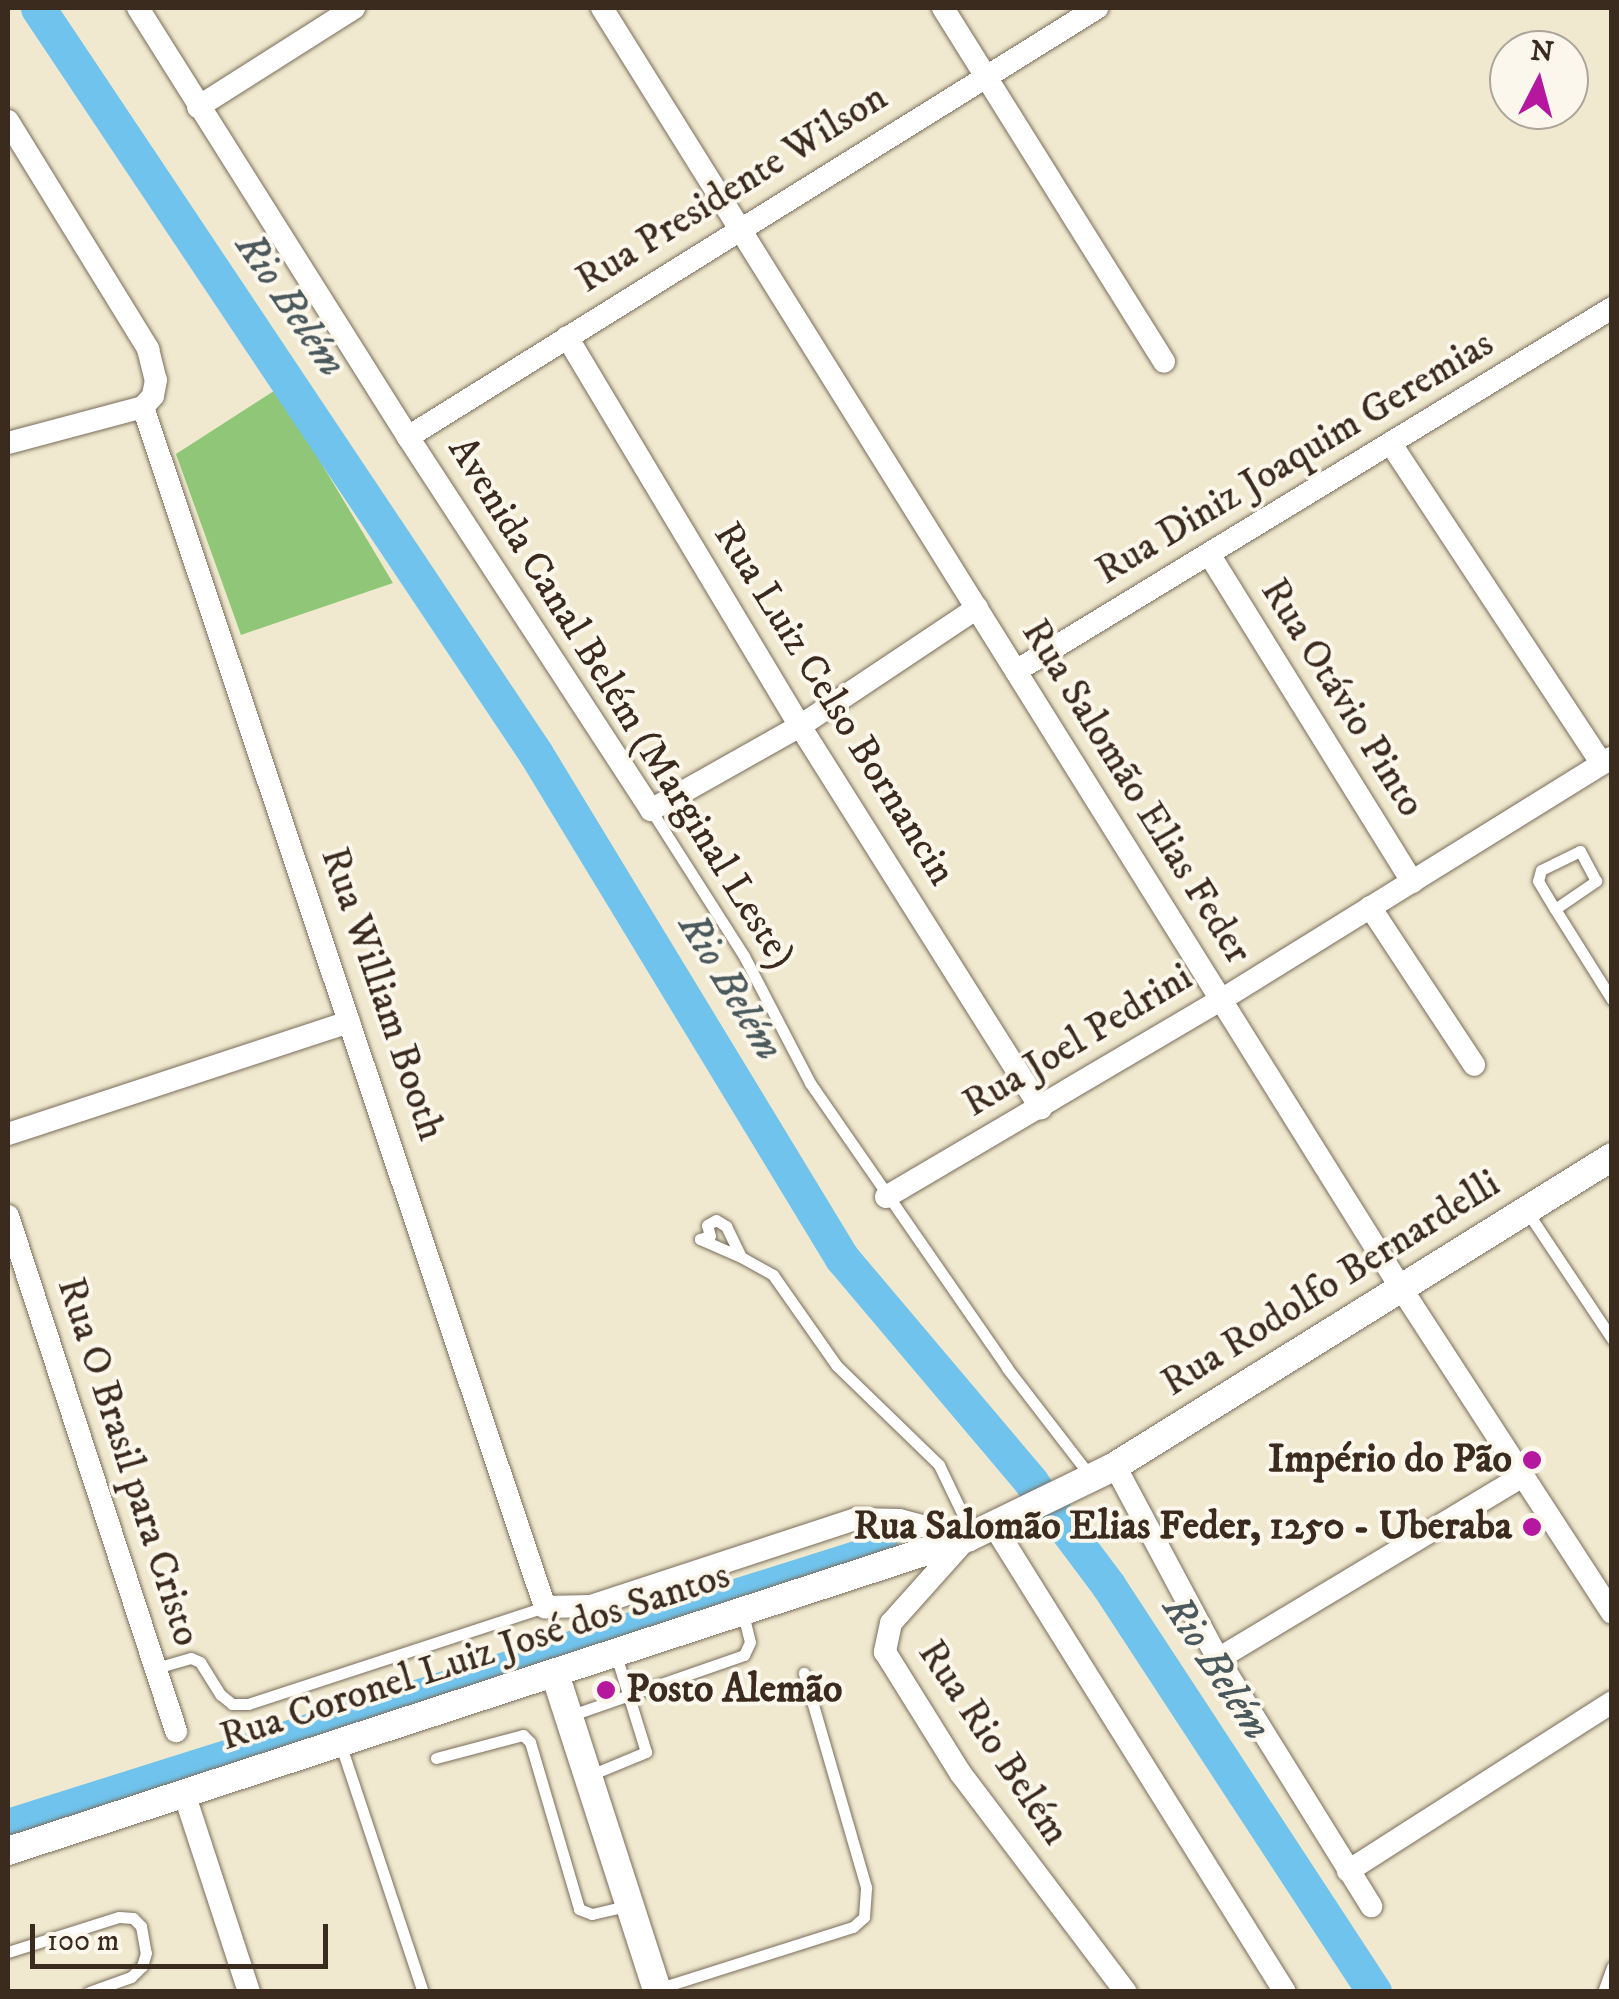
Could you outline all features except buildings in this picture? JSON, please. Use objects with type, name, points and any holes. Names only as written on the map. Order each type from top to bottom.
[{"type":"street","name":"Avenida Canal Belém (Marginal Leste)","points":[[138,8],[408,437],[650,810]]},
{"type":"street","points":[[198,107],[354,8]]},
{"type":"street","name":"Rua Salomão Elias Feder","points":[[602,8],[1401,1288],[1612,1612]]},
{"type":"street","points":[[943,8],[1164,362]]},
{"type":"street","name":"Rua Presidente Wilson","points":[[408,437],[986,74],[1098,8]]},
{"type":"street","points":[[8,121],[148,349],[156,380],[153,396],[143,407],[8,443]]},
{"type":"street","name":"Rua Diniz Joaquim Geremias","points":[[1016,671],[1612,308]]},
{"type":"street","name":"Rua Luiz Celso Bornancin","points":[[567,337],[800,726],[1042,1108]]},
{"type":"street","name":"Rua William Booth","points":[[143,407],[545,1607]]},
{"type":"street","points":[[1391,444],[1607,760]]},
{"type":"street","name":"Rua Otávio Pinto","points":[[1209,554],[1412,882]]},
{"type":"street","points":[[650,810],[800,726],[977,608]]},
{"type":"street","name":"Rua Joel Pedrini","points":[[886,1197],[1222,1000],[1607,760]]},
{"type":"street","points":[[1370,907],[1474,1065]]},
{"type":"street","points":[[8,1134],[349,1022]]},
{"type":"street","name":"Rua Rodolfo Bernardelli","points":[[988,1529],[1103,1471],[1612,1157]]},
{"type":"street","name":"Rua O Brasil para Cristo","points":[[8,1216],[176,1731]]},
{"type":"street","name":"Avenida Canal Belém (Marginal Leste)","points":[[1103,1471],[1371,1906]]},
{"type":"street","points":[[1218,1659],[1523,1476]]},
{"type":"street","name":"Rua Coronel Luiz José dos Santos","points":[[545,1607],[591,1606],[856,1519],[988,1529]]},
{"type":"street","points":[[988,1529],[1285,1992]]},
{"type":"street","name":"Rua Coronel Luiz José dos Santos","points":[[8,1850],[743,1613],[988,1529]]},
{"type":"street","name":"Rua Rio Belém","points":[[988,1529],[891,1623],[885,1652],[952,1762],[1126,1992]]},
{"type":"street","points":[[555,1674],[658,1990]]},
{"type":"street","points":[[1348,1871],[1612,1702]]},
{"type":"street","points":[[184,1793],[249,1992]]},
{"type":"lane","name":"Avenida Canal Belém (Marginal Leste)","points":[[650,810],[744,956],[810,1083],[886,1197],[1103,1471]]},
{"type":"lane","points":[[1555,909],[1596,881],[1580,852],[1537,875],[1555,909],[1612,1000]]},
{"type":"lane","points":[[1526,1210],[1612,1339]]},
{"type":"lane","points":[[740,1257],[773,1274],[837,1366],[939,1465],[988,1529]]},
{"type":"lane","points":[[156,1668],[190,1658],[200,1662],[232,1704],[248,1704],[545,1607]]},
{"type":"lane","points":[[568,1716],[744,1655],[750,1642],[743,1613]]},
{"type":"lane","points":[[588,1776],[646,1752],[616,1654]]},
{"type":"lane","points":[[658,1990],[853,1926],[864,1918],[866,1887],[804,1673]]},
{"type":"lane","points":[[436,1758],[523,1735],[530,1742],[580,1909],[592,1914],[630,1905]]},
{"type":"lane","points":[[340,1743],[424,1992]]},
{"type":"lane","points":[[8,1952],[119,1917],[133,1918],[141,1926],[146,1953],[142,1966],[131,1976],[90,1992]]},
{"type":"lane","points":[[1604,1992],[1612,1967]]},
{"type":"green space","points":[[277,389],[393,583],[241,635],[176,454]]},
{"type":"waterway","name":"Rio Belém","points":[[38,8],[536,754],[842,1258],[1031,1482],[1108,1585],[1374,1992]]},
{"type":"waterway","points":[[8,1826],[881,1550]]},
{"type":"place","name":"Império do Pão","points":[[1532,1460]]},
{"type":"place","name":"Rua Salomão Elias Feder, 1250 - Uberaba","points":[[1532,1527]]},
{"type":"place","name":"Posto Alemão","points":[[606,1690]]}]
